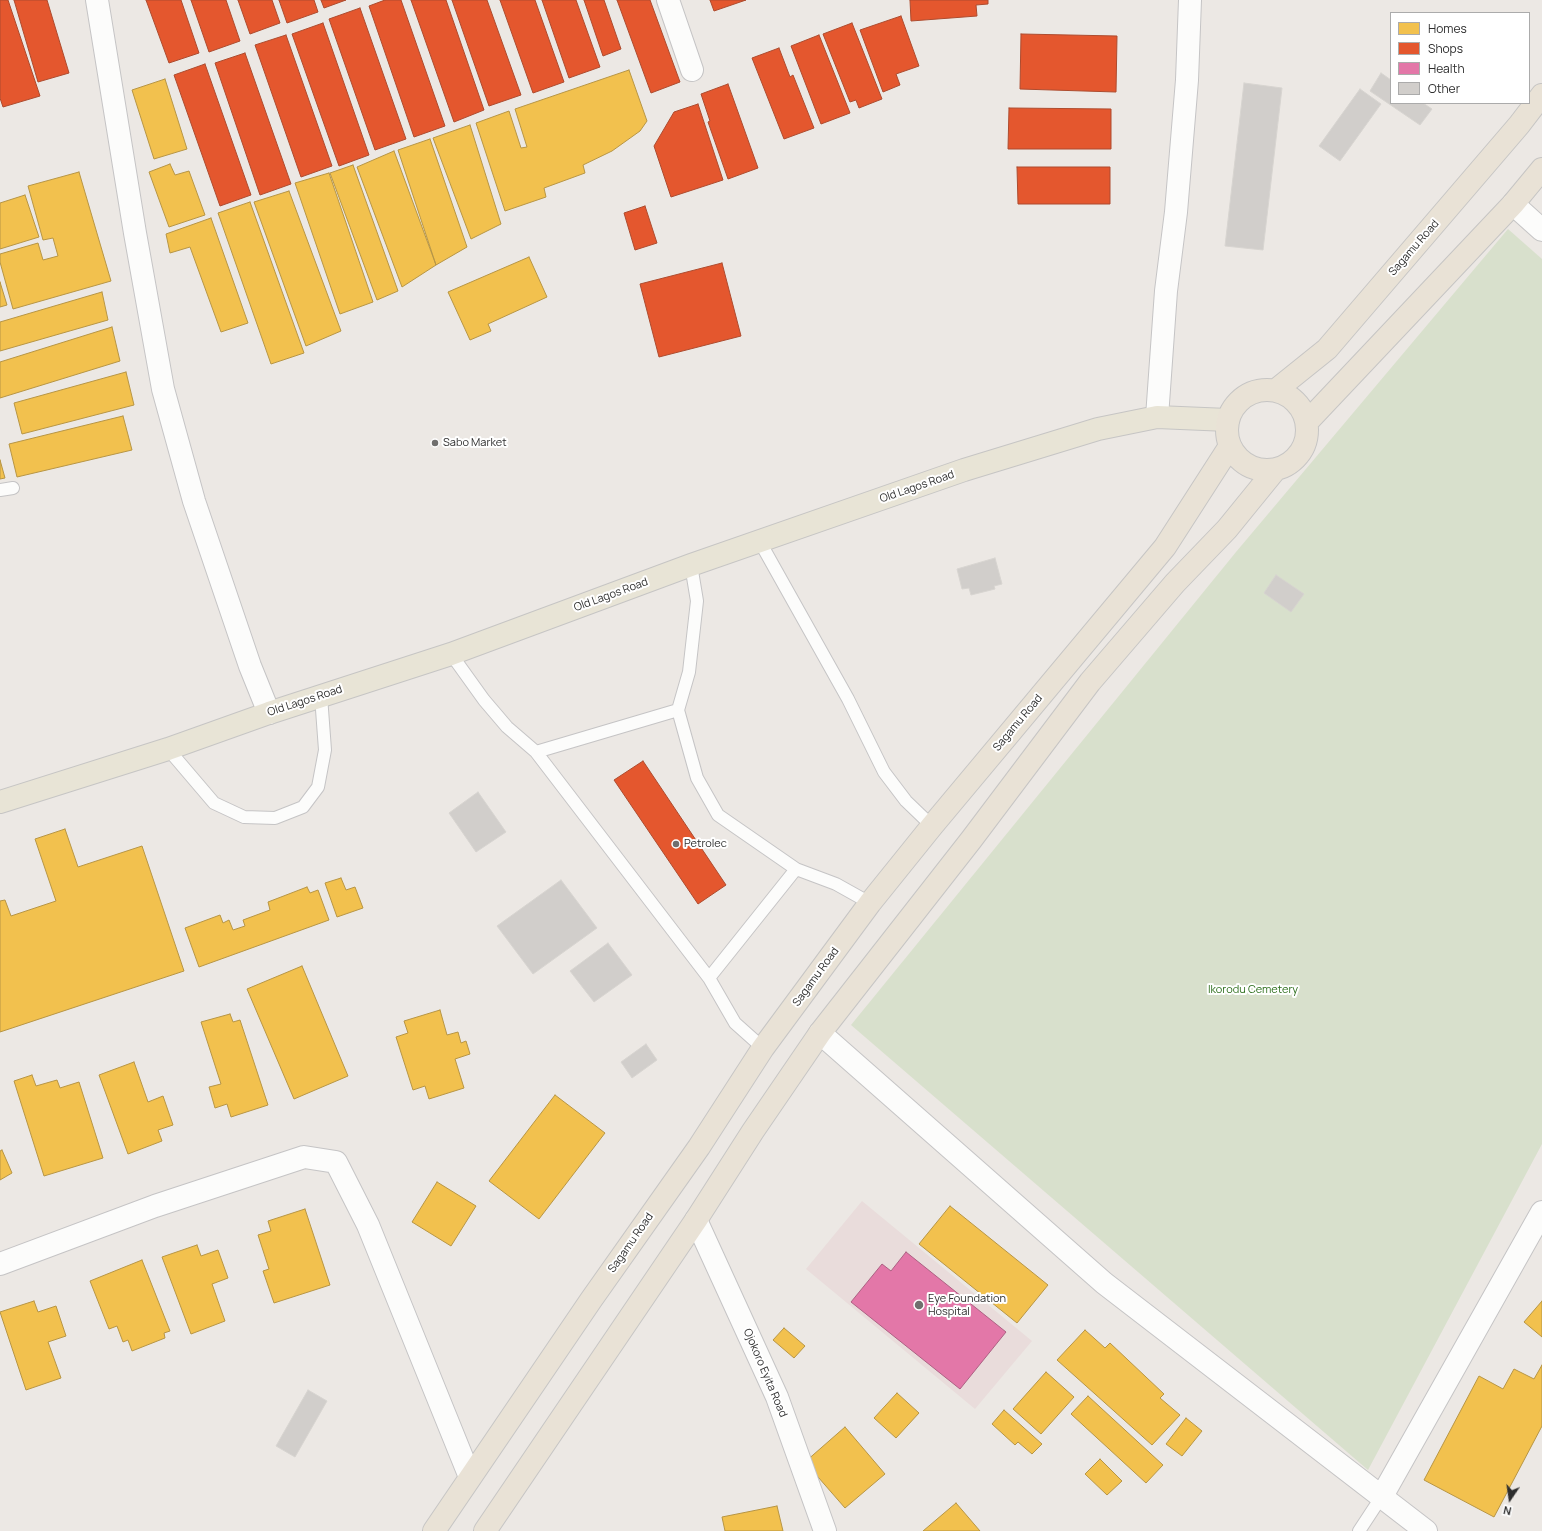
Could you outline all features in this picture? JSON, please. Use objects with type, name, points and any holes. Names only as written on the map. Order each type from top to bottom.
[{"type":"highway","name":"Sagamu Road","points":[[1276,390],[1327,349],[1514,131],[1542,95]]},
{"type":"highway","points":[[1308,421],[1513,204],[1542,169]]},
{"type":"highway","points":[[1270,389],[1276,390],[1283,392],[1294,399],[1302,409],[1308,421],[1308,434],[1305,446],[1298,458],[1275,470],[1262,470],[1249,466],[1238,458],[1230,446],[1226,433],[1228,420],[1234,406],[1243,397],[1256,391],[1270,389]]},
{"type":"highway","name":"Sagamu Road","points":[[434,1531],[591,1300],[699,1146],[763,1048],[870,904],[932,826],[1165,547],[1230,446]]},
{"type":"highway","points":[[485,1531],[696,1220],[753,1131],[820,1033],[971,840],[1090,682],[1175,583],[1227,529],[1275,470]]},
{"type":"main road","name":"Old Lagos Road","points":[[0,802],[168,749],[269,713],[451,654],[691,565],[964,470],[1098,429],[1157,416],[1228,420]]},
{"type":"street","points":[[97,0],[135,233],[163,389],[194,501],[250,666],[269,713]]},
{"type":"street","points":[[668,0],[692,70]]},
{"type":"street","points":[[1157,416],[1166,291],[1176,212],[1186,88],[1190,0]]},
{"type":"street","points":[[1513,204],[1542,230]]},
{"type":"street","points":[[820,1033],[1104,1283],[1382,1496],[1420,1529]]},
{"type":"street","points":[[0,1264],[155,1206],[304,1157],[336,1162],[368,1225],[470,1477]]},
{"type":"street","points":[[1382,1496],[1542,1212]]},
{"type":"street","name":"Ojokoro Eyita Road","points":[[696,1220],[777,1397],[826,1531]]},
{"type":"lane","points":[[0,490],[13,488]]},
{"type":"lane","points":[[760,542],[848,699],[884,772],[906,801],[932,826]]},
{"type":"lane","points":[[691,565],[697,601],[689,672],[678,710],[697,778],[718,815],[796,869],[836,884],[870,904]]},
{"type":"lane","points":[[451,654],[484,700],[507,727],[536,752],[709,978],[735,1023],[763,1048]]},
{"type":"lane","points":[[168,749],[214,803],[244,817],[275,818],[303,807],[318,787],[325,750],[321,696]]},
{"type":"lane","points":[[536,752],[678,710]]},
{"type":"lane","points":[[709,978],[796,869]]},
{"type":"lane","points":[[1359,1531],[1382,1496]]},
{"type":"shaded area","name":"Eye Foundation Hospital","points":[[862,1201],[1032,1341],[975,1409],[806,1269]]},
{"type":"green space","name":"Ikorodu Cemetery","points":[[1508,229],[1542,259],[1542,1144],[1368,1470],[851,1025],[1236,552]]},
{"type":"building: Homes","points":[[629,70],[647,121],[640,131],[612,151],[583,165],[585,173],[544,188],[546,197],[505,211],[476,123],[509,111],[521,148],[527,147],[515,109]]},
{"type":"building: Homes","points":[[165,79],[187,149],[154,159],[132,90]]},
{"type":"building: Homes","points":[[470,125],[501,224],[471,239],[433,138]]},
{"type":"building: Homes","points":[[430,139],[467,247],[436,265],[398,150]]},
{"type":"building: Homes","points":[[394,151],[436,265],[402,287],[357,167]]},
{"type":"building: Homes","points":[[170,164],[175,175],[189,171],[205,215],[169,227],[149,172]]},
{"type":"building: Homes","points":[[353,165],[398,291],[377,300],[330,173]]},
{"type":"building: Homes","points":[[79,172],[111,281],[13,309],[0,262],[0,254],[38,243],[43,260],[58,256],[53,238],[43,240],[28,186]]},
{"type":"building: Homes","points":[[329,173],[373,302],[340,314],[295,183]]},
{"type":"building: Homes","points":[[289,191],[341,331],[306,346],[254,202]]},
{"type":"building: Homes","points":[[25,195],[39,237],[0,249],[0,203]]},
{"type":"building: Homes","points":[[250,202],[304,353],[271,364],[218,213]]},
{"type":"building: Homes","points":[[211,218],[248,323],[221,332],[190,247],[170,253],[166,234]]},
{"type":"building: Homes","points":[[529,257],[547,297],[488,324],[491,331],[470,340],[448,292]]},
{"type":"building: Homes","points":[[0,282],[7,305],[0,307]]},
{"type":"building: Homes","points":[[102,292],[108,320],[0,351],[0,322]]},
{"type":"building: Homes","points":[[112,327],[120,361],[0,398],[0,362]]},
{"type":"building: Homes","points":[[126,372],[134,405],[22,434],[14,403]]},
{"type":"building: Homes","points":[[123,416],[132,450],[17,477],[9,444]]},
{"type":"building: Homes","points":[[0,460],[5,478],[0,479]]},
{"type":"building: Homes","points":[[65,829],[78,867],[142,846],[184,971],[0,1032],[0,901],[5,900],[11,916],[56,901],[35,839]]},
{"type":"building: Homes","points":[[341,878],[346,890],[355,887],[363,908],[337,917],[325,883]]},
{"type":"building: Homes","points":[[307,887],[310,893],[318,890],[329,920],[199,967],[185,928],[220,915],[223,923],[229,920],[233,930],[245,926],[243,920],[270,910],[268,902]]},
{"type":"building: Homes","points":[[302,966],[348,1076],[294,1099],[247,989]]},
{"type":"building: Homes","points":[[440,1010],[447,1035],[458,1032],[461,1043],[466,1041],[470,1054],[455,1059],[464,1088],[429,1099],[425,1086],[413,1090],[396,1037],[408,1033],[404,1021]]},
{"type":"building: Homes","points":[[230,1014],[233,1022],[240,1020],[268,1105],[231,1117],[227,1104],[215,1108],[209,1087],[221,1084],[201,1022]]},
{"type":"building: Homes","points":[[134,1062],[148,1102],[163,1096],[173,1125],[158,1130],[162,1141],[128,1154],[99,1075]]},
{"type":"building: Homes","points":[[32,1075],[36,1086],[57,1080],[60,1088],[79,1082],[103,1158],[44,1176],[14,1081]]},
{"type":"building: Homes","points":[[555,1095],[605,1133],[539,1219],[489,1181]]},
{"type":"building: Homes","points":[[2,1150],[12,1173],[0,1180],[0,1151]]},
{"type":"building: Homes","points":[[437,1182],[476,1206],[451,1246],[412,1222]]},
{"type":"building: Homes","points":[[950,1206],[1048,1285],[1017,1323],[919,1244]]},
{"type":"building: Homes","points":[[305,1209],[330,1285],[274,1303],[263,1271],[269,1269],[258,1235],[271,1231],[268,1221]]},
{"type":"building: Homes","points":[[197,1245],[201,1256],[218,1250],[228,1278],[212,1284],[225,1321],[191,1334],[162,1257]]},
{"type":"building: Homes","points":[[142,1260],[170,1331],[164,1333],[165,1338],[132,1351],[128,1340],[123,1342],[117,1326],[109,1329],[90,1281]]},
{"type":"building: Homes","points":[[34,1301],[38,1312],[56,1306],[66,1336],[48,1342],[61,1378],[26,1390],[0,1312]]},
{"type":"building: Homes","points":[[1542,1301],[1542,1337],[1524,1322]]},
{"type":"building: Homes","points":[[784,1328],[805,1346],[794,1358],[773,1340]]},
{"type":"building: Homes","points":[[1085,1330],[1105,1348],[1110,1343],[1164,1394],[1160,1398],[1180,1415],[1152,1445],[1057,1360]]},
{"type":"building: Homes","points":[[1542,1365],[1542,1426],[1494,1517],[1424,1480],[1479,1376],[1503,1389],[1514,1369],[1534,1379]]},
{"type":"building: Homes","points":[[1046,1372],[1074,1397],[1041,1434],[1013,1409]]},
{"type":"building: Homes","points":[[897,1393],[919,1413],[896,1438],[874,1418]]},
{"type":"building: Homes","points":[[1088,1396],[1163,1465],[1146,1483],[1071,1414]]},
{"type":"building: Homes","points":[[1004,1410],[1042,1444],[1032,1454],[1018,1442],[1015,1445],[992,1424]]},
{"type":"building: Homes","points":[[1186,1418],[1202,1431],[1182,1456],[1166,1444]]},
{"type":"building: Homes","points":[[845,1427],[885,1474],[845,1508],[805,1462]]},
{"type":"building: Homes","points":[[1100,1459],[1122,1481],[1107,1495],[1085,1474]]},
{"type":"building: Homes","points":[[956,1503],[980,1531],[923,1531]]},
{"type":"building: Homes","points":[[777,1506],[783,1531],[725,1531],[722,1517]]},
{"type":"building: Shops","points":[[0,0],[8,0],[40,96],[3,107],[0,98]]},
{"type":"building: Shops","points":[[14,0],[47,0],[69,73],[38,82]]},
{"type":"building: Shops","points":[[146,0],[181,0],[199,53],[169,63]]},
{"type":"building: Shops","points":[[191,0],[226,0],[240,41],[209,52]]},
{"type":"building: Shops","points":[[238,0],[272,0],[280,23],[250,34]]},
{"type":"building: Shops","points":[[279,0],[314,0],[318,12],[287,23]]},
{"type":"building: Shops","points":[[321,0],[346,0],[324,8]]},
{"type":"building: Shops","points":[[385,0],[401,0],[445,126],[414,137],[369,6]]},
{"type":"building: Shops","points":[[411,0],[446,0],[484,110],[454,122]]},
{"type":"building: Shops","points":[[452,0],[487,0],[521,95],[489,106]]},
{"type":"building: Shops","points":[[500,0],[535,0],[564,82],[533,93]]},
{"type":"building: Shops","points":[[542,0],[576,0],[600,67],[569,78]]},
{"type":"building: Shops","points":[[584,0],[604,0],[621,49],[603,56]]},
{"type":"building: Shops","points":[[617,0],[650,0],[680,82],[651,93]]},
{"type":"building: Shops","points":[[710,0],[746,0],[714,11]]},
{"type":"building: Shops","points":[[910,0],[988,0],[988,4],[976,5],[977,16],[911,21]]},
{"type":"building: Shops","points":[[360,8],[406,139],[375,150],[329,19]]},
{"type":"building: Shops","points":[[901,16],[919,66],[896,74],[900,85],[883,92],[860,30]]},
{"type":"building: Shops","points":[[323,23],[369,155],[339,166],[292,34]]},
{"type":"building: Shops","points":[[852,23],[882,99],[859,108],[856,100],[850,102],[823,34]]},
{"type":"building: Shops","points":[[1021,34],[1117,36],[1116,92],[1020,89]]},
{"type":"building: Shops","points":[[286,35],[332,166],[301,177],[255,45]]},
{"type":"building: Shops","points":[[819,35],[850,113],[821,124],[791,46]]},
{"type":"building: Shops","points":[[779,48],[790,77],[793,75],[814,128],[784,139],[752,58]]},
{"type":"building: Shops","points":[[245,53],[291,184],[260,195],[215,63]]},
{"type":"building: Shops","points":[[205,64],[251,195],[220,206],[174,75]]},
{"type":"building: Shops","points":[[728,84],[758,168],[728,179],[708,122],[710,121],[701,94]]},
{"type":"building: Shops","points":[[698,104],[723,180],[671,197],[654,146],[674,112]]},
{"type":"building: Shops","points":[[1009,108],[1111,109],[1111,149],[1008,149]]},
{"type":"building: Shops","points":[[1017,167],[1110,167],[1110,204],[1018,204]]},
{"type":"building: Shops","points":[[645,206],[657,243],[635,250],[624,213]]},
{"type":"building: Shops","points":[[722,263],[741,336],[659,357],[640,284]]},
{"type":"building: Shops","points":[[643,761],[726,885],[698,904],[614,780]]},
{"type":"building: Health","points":[[906,1252],[1006,1332],[960,1389],[851,1302],[882,1264],[891,1271]]},
{"type":"building: Other","points":[[1381,73],[1390,79],[1390,104],[1424,104],[1432,109],[1420,125],[1370,91]]},
{"type":"building: Other","points":[[1244,83],[1282,88],[1263,250],[1225,246]]},
{"type":"building: Other","points":[[1360,89],[1381,104],[1340,161],[1319,146]]},
{"type":"building: Other","points":[[995,558],[1002,584],[994,586],[995,589],[971,595],[969,588],[962,589],[957,569]]},
{"type":"building: Other","points":[[1276,575],[1304,594],[1291,612],[1264,593]]},
{"type":"building: Other","points":[[478,792],[506,832],[476,852],[449,813]]},
{"type":"building: Other","points":[[561,880],[597,928],[533,974],[497,926]]},
{"type":"building: Other","points":[[608,943],[632,975],[594,1002],[570,971]]},
{"type":"building: Other","points":[[646,1044],[657,1060],[632,1078],[621,1062]]},
{"type":"building: Other","points":[[308,1390],[327,1401],[295,1457],[276,1446]]},
{"type":"place","name":"Sabo Market","points":[[435,443]]},
{"type":"place","name":"Petrolec","points":[[676,844]]},
{"type":"place","name":"Eye Foundation Hospital","points":[[919,1305]]}]
